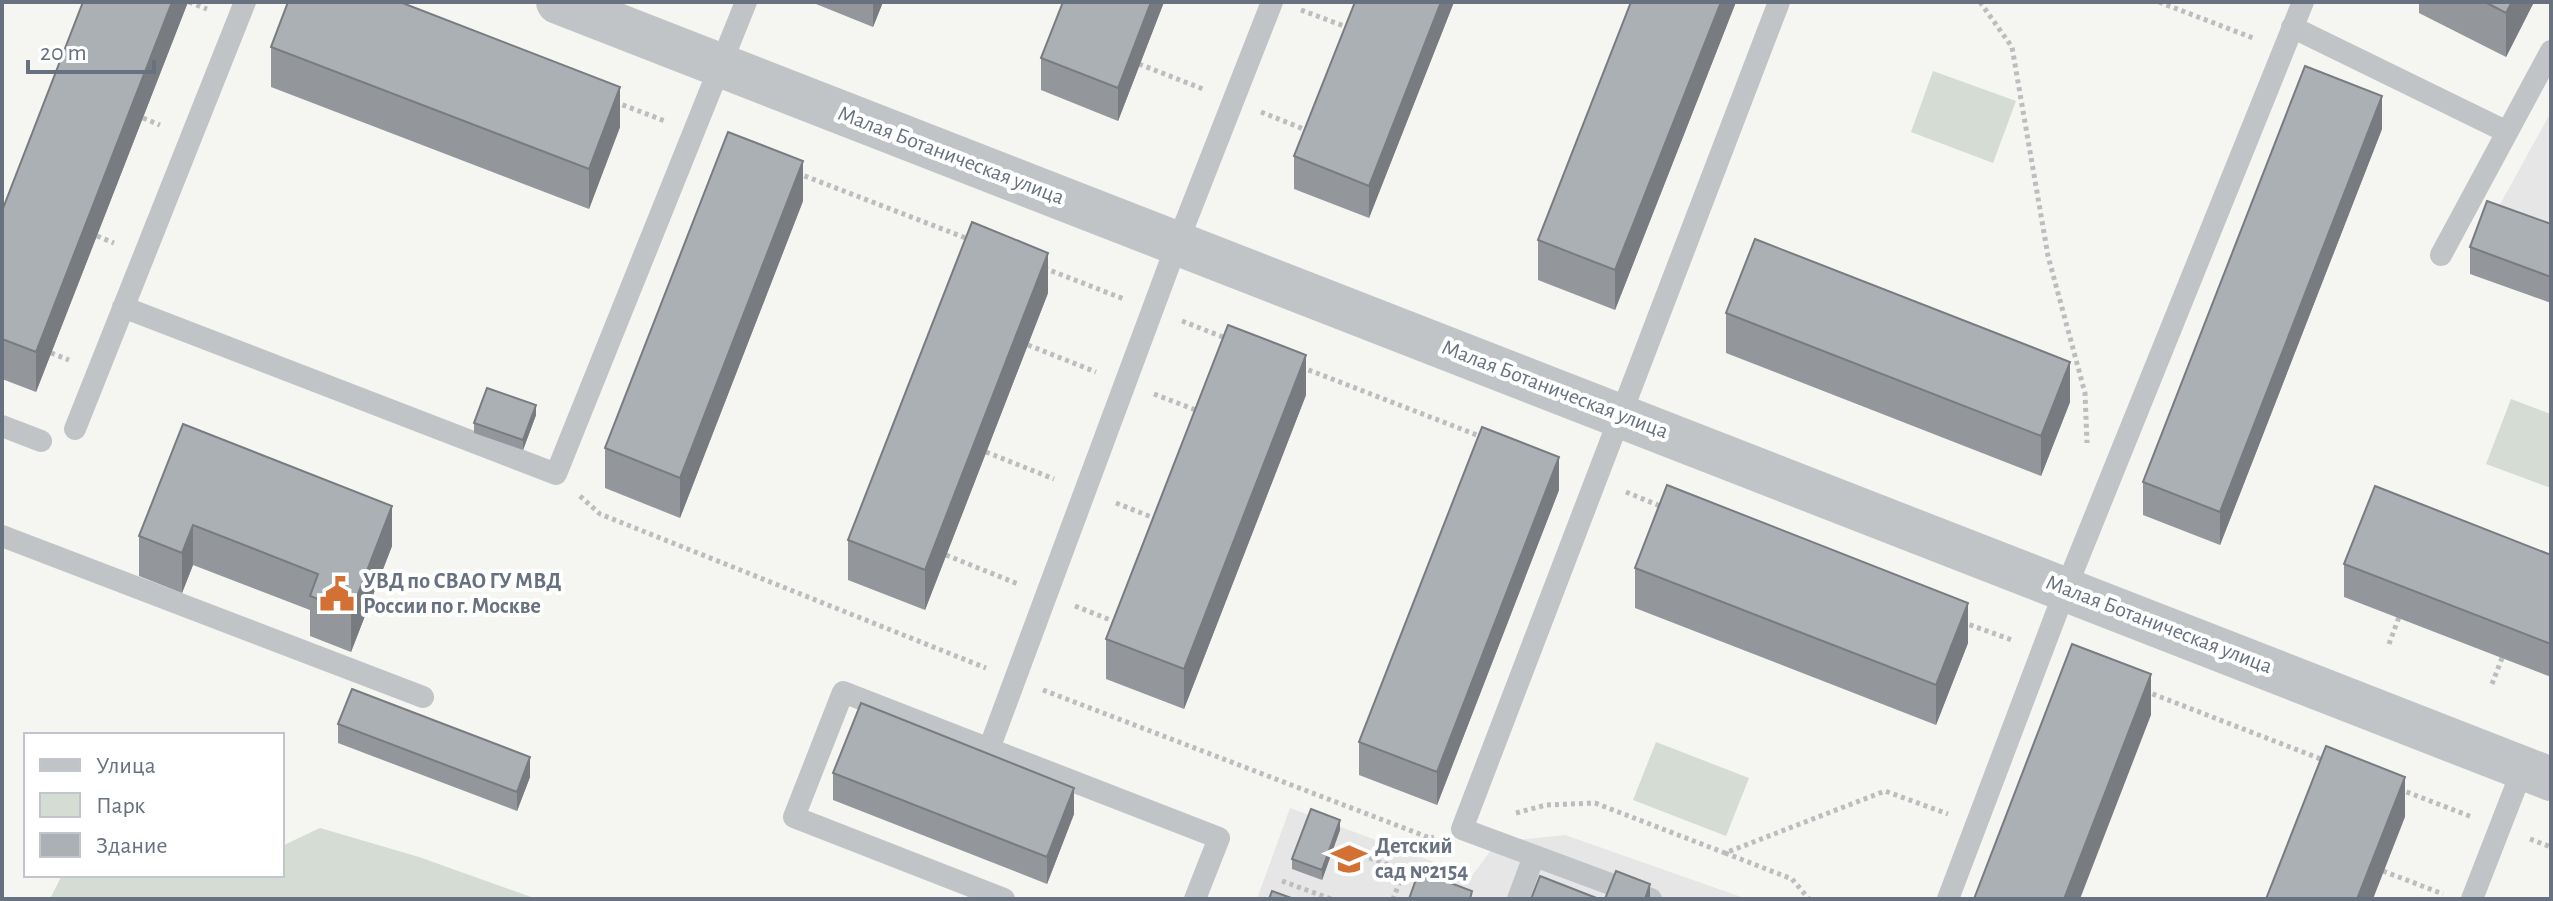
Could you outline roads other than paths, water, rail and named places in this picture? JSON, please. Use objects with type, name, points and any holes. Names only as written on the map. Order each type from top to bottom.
[{"type":"street","name":"Малая Ботаническая улица","points":[[558,2],[2537,773]]},
{"type":"lane","points":[[75,429],[245,2]]},
{"type":"lane","points":[[123,307],[556,474],[746,2]]},
{"type":"lane","points":[[1651,899],[1462,829],[1779,2]]},
{"type":"lane","points":[[1948,899],[2066,588],[2303,2]]},
{"type":"lane","points":[[989,749],[1177,244],[1282,4]]},
{"type":"lane","points":[[2292,27],[2507,132]]},
{"type":"lane","points":[[2441,255],[2551,51]]},
{"type":"lane","points":[[2,426],[41,441]]},
{"type":"lane","points":[[2,536],[423,697]]},
{"type":"lane","points":[[1004,899],[794,817],[843,692],[1219,838],[1195,899]]},
{"type":"lane","points":[[2472,899],[2500,828],[2537,773]]},
{"type":"lane","points":[[1518,899],[1534,856]]},
{"type":"place","name":"УВД по СВАО ГУ МВД России по г. Москве","points":[[337,594]]},
{"type":"place","name":"Детский сад №2154","points":[[1349,859]]}]
